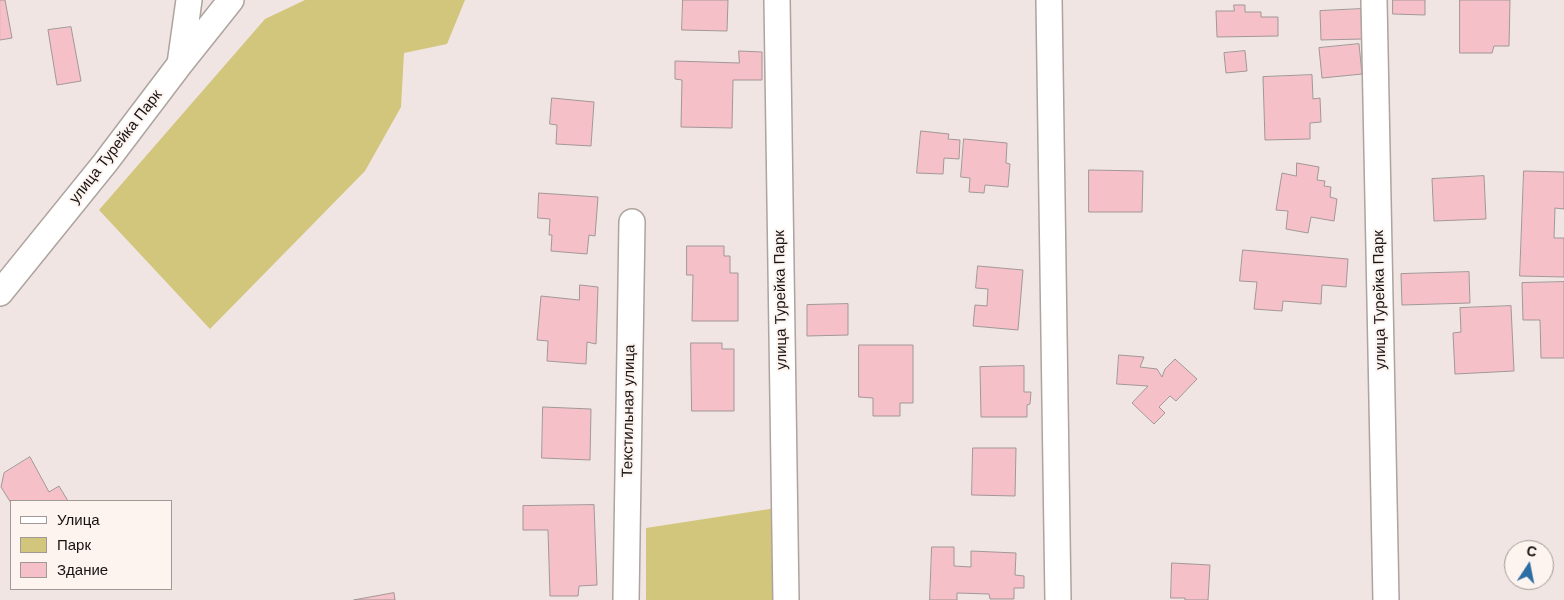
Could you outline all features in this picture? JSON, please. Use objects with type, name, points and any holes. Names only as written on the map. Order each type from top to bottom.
[{"type":"street","points":[[180,64],[189,0]]},
{"type":"street","name":"улица Турейка Парк","points":[[0,293],[105,163],[231,0]]},
{"type":"street","name":"улица Турейка Парк","points":[[777,0],[786,600]]},
{"type":"street","points":[[1049,0],[1058,600]]},
{"type":"street","name":"улица Турейка Парк","points":[[1374,0],[1386,600]]},
{"type":"street","name":"Текстильная улица","points":[[626,600],[632,222]]},
{"type":"green space","points":[[305,0],[465,0],[447,44],[404,53],[401,107],[365,171],[210,329],[99,210],[265,19]]},
{"type":"green space","points":[[776,508],[784,600],[646,600],[646,528]]},
{"type":"building","points":[[0,0],[5,0],[12,38],[0,40]]},
{"type":"building","points":[[683,0],[728,0],[727,31],[682,30]]},
{"type":"building","points":[[1393,0],[1425,0],[1425,15],[1393,14]]},
{"type":"building","points":[[1460,0],[1510,0],[1509,46],[1494,46],[1492,53],[1460,53]]},
{"type":"building","points":[[1234,5],[1245,5],[1245,12],[1261,12],[1261,17],[1278,17],[1278,36],[1217,37],[1216,11],[1234,11]]},
{"type":"building","points":[[1361,9],[1362,39],[1321,40],[1320,11]]},
{"type":"building","points":[[71,27],[81,81],[57,85],[48,30]]},
{"type":"building","points":[[1359,44],[1362,74],[1322,78],[1319,48]]},
{"type":"building","points":[[739,51],[762,52],[762,80],[733,80],[732,128],[681,127],[682,80],[675,79],[675,61],[739,63]]},
{"type":"building","points":[[1245,51],[1247,71],[1226,73],[1224,53]]},
{"type":"building","points":[[1312,75],[1313,99],[1320,98],[1321,122],[1310,123],[1310,139],[1265,140],[1263,77]]},
{"type":"building","points":[[552,98],[594,102],[591,146],[556,144],[557,125],[550,124]]},
{"type":"building","points":[[921,131],[949,134],[948,139],[960,140],[959,159],[944,158],[943,174],[917,173]]},
{"type":"building","points":[[964,139],[1007,143],[1006,163],[1010,164],[1008,187],[985,185],[984,193],[969,192],[970,178],[961,177]]},
{"type":"building","points":[[1297,163],[1319,167],[1317,180],[1325,181],[1324,186],[1331,187],[1330,197],[1337,199],[1334,221],[1311,217],[1308,233],[1286,229],[1288,211],[1276,210],[1282,173],[1296,176]]},
{"type":"building","points":[[1089,170],[1143,171],[1142,212],[1089,212]]},
{"type":"building","points":[[1524,171],[1564,172],[1564,209],[1555,208],[1554,238],[1564,238],[1564,277],[1520,276]]},
{"type":"building","points":[[1484,176],[1486,219],[1434,221],[1432,179]]},
{"type":"building","points":[[539,193],[598,197],[595,236],[589,235],[587,254],[551,251],[550,219],[538,218]]},
{"type":"building","points":[[687,246],[724,246],[724,256],[730,256],[730,273],[738,273],[738,321],[692,321],[693,275],[687,275]]},
{"type":"building","points":[[1243,250],[1348,259],[1346,287],[1322,285],[1321,304],[1283,301],[1282,311],[1254,309],[1257,282],[1240,281]]},
{"type":"building","points":[[978,266],[1023,270],[1018,330],[973,326],[975,305],[987,306],[988,289],[976,288]]},
{"type":"building","points":[[1469,272],[1470,303],[1402,305],[1401,274]]},
{"type":"building","points":[[1564,282],[1564,358],[1541,358],[1540,320],[1523,320],[1522,283]]},
{"type":"building","points":[[580,285],[598,287],[596,344],[587,342],[586,364],[547,361],[548,341],[537,340],[541,296],[579,300]]},
{"type":"building","points":[[848,304],[848,335],[807,336],[807,305]]},
{"type":"building","points":[[1511,306],[1514,371],[1455,374],[1453,333],[1461,332],[1460,308]]},
{"type":"building","points":[[691,343],[722,343],[722,349],[734,349],[734,411],[692,411]]},
{"type":"building","points":[[859,345],[913,345],[913,403],[900,403],[900,416],[873,416],[873,398],[859,397]]},
{"type":"building","points":[[1119,355],[1144,357],[1140,367],[1157,369],[1162,377],[1165,369],[1175,359],[1197,379],[1176,401],[1170,396],[1159,407],[1165,413],[1154,424],[1132,403],[1148,386],[1117,384]]},
{"type":"building","points":[[1024,366],[1024,392],[1031,392],[1030,404],[1027,405],[1027,417],[981,417],[980,367]]},
{"type":"building","points":[[543,407],[591,409],[590,460],[542,458]]},
{"type":"building","points":[[973,448],[1016,448],[1015,496],[972,495]]},
{"type":"building","points":[[30,457],[49,492],[59,486],[67,500],[10,501],[1,487],[4,473]]},
{"type":"building","points":[[594,505],[597,585],[579,586],[578,596],[550,596],[548,530],[523,530],[523,506]]},
{"type":"building","points":[[932,547],[954,547],[954,566],[971,567],[971,551],[1016,553],[1015,575],[1024,576],[1024,588],[1014,588],[1014,599],[990,599],[989,594],[957,593],[957,600],[930,600]]},
{"type":"building","points":[[1172,563],[1210,565],[1208,600],[1171,598]]},
{"type":"building","points":[[394,593],[395,600],[354,600]]}]
